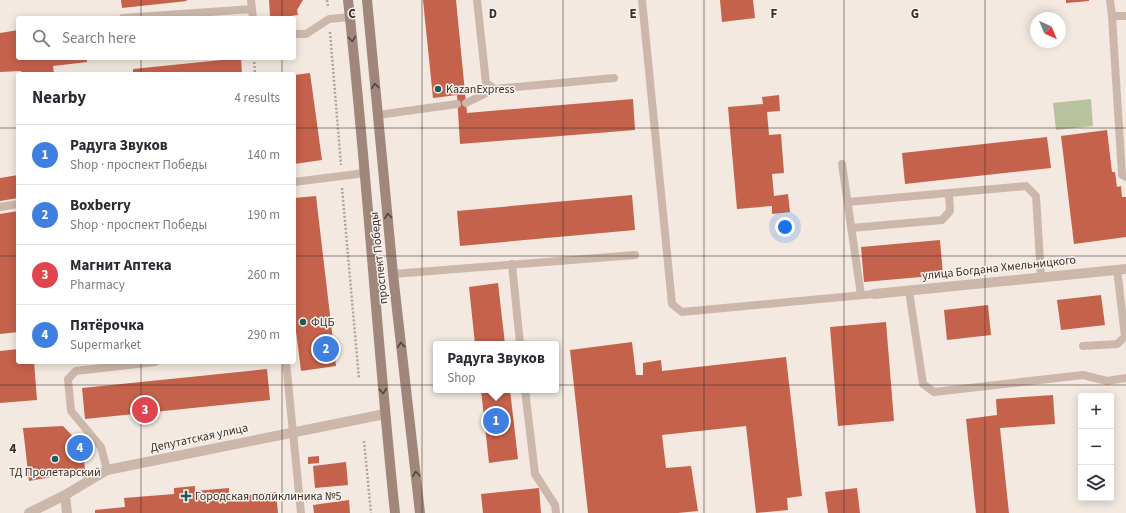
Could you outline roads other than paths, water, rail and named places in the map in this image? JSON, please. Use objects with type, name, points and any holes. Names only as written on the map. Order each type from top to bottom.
[{"type":"main road","name":"проспект Победы","points":[[348,0],[395,513]]},
{"type":"main road","name":"проспект Победы","points":[[366,0],[420,513]]},
{"type":"street","name":"улица Богдана Хмельницкого","points":[[874,294],[1121,269]]},
{"type":"street","name":"Депутатская улица","points":[[29,513],[65,495],[107,470],[293,431],[385,414]]},
{"type":"street","points":[[65,495],[68,513]]},
{"type":"lane","points":[[251,0],[253,16]]},
{"type":"lane","points":[[476,0],[486,82],[495,89]]},
{"type":"lane","points":[[642,0],[672,304],[682,312],[874,294]]},
{"type":"lane","points":[[1110,0],[1122,175],[1126,177]]},
{"type":"lane","points":[[152,16],[252,9]]},
{"type":"lane","points":[[1112,16],[1126,16]]},
{"type":"lane","points":[[296,34],[306,34],[329,19],[350,17]]},
{"type":"lane","points":[[466,103],[495,89],[614,78]]},
{"type":"lane","points":[[378,115],[457,104]]},
{"type":"lane","points":[[842,164],[861,296]]},
{"type":"lane","points":[[296,182],[365,173]]},
{"type":"lane","points":[[848,202],[1026,186],[1036,196],[1041,277]]},
{"type":"lane","points":[[851,228],[942,220],[950,211],[949,193]]},
{"type":"lane","points":[[0,206],[16,204]]},
{"type":"lane","points":[[394,274],[635,255]]},
{"type":"lane","points":[[512,264],[520,341]]},
{"type":"lane","points":[[1083,346],[1117,344],[1125,337],[1121,269]]},
{"type":"lane","points":[[909,291],[923,384],[934,392],[1083,375],[1106,381],[1126,378]]},
{"type":"lane","points":[[107,470],[101,447],[71,411],[68,379],[76,371],[137,364]]},
{"type":"lane","points":[[286,364],[301,513]]},
{"type":"lane","points":[[526,393],[535,474],[556,505],[556,513]]},
{"type":"place","name":"KazanExpress","points":[[438,89]]},
{"type":"place","name":"ФЦБ","points":[[303,322]]},
{"type":"place","name":"Boxberry","points":[[326,349]]},
{"type":"place","name":"Магнит Аптека","points":[[145,410]]},
{"type":"place","name":"Радуга Звуков","points":[[496,421]]},
{"type":"place","name":"Пятёрочка","points":[[80,448]]},
{"type":"place","name":"ТД Пролетарский","points":[[55,459]]},
{"type":"place","name":"Городская поликлиника №5","points":[[186,496]]}]
